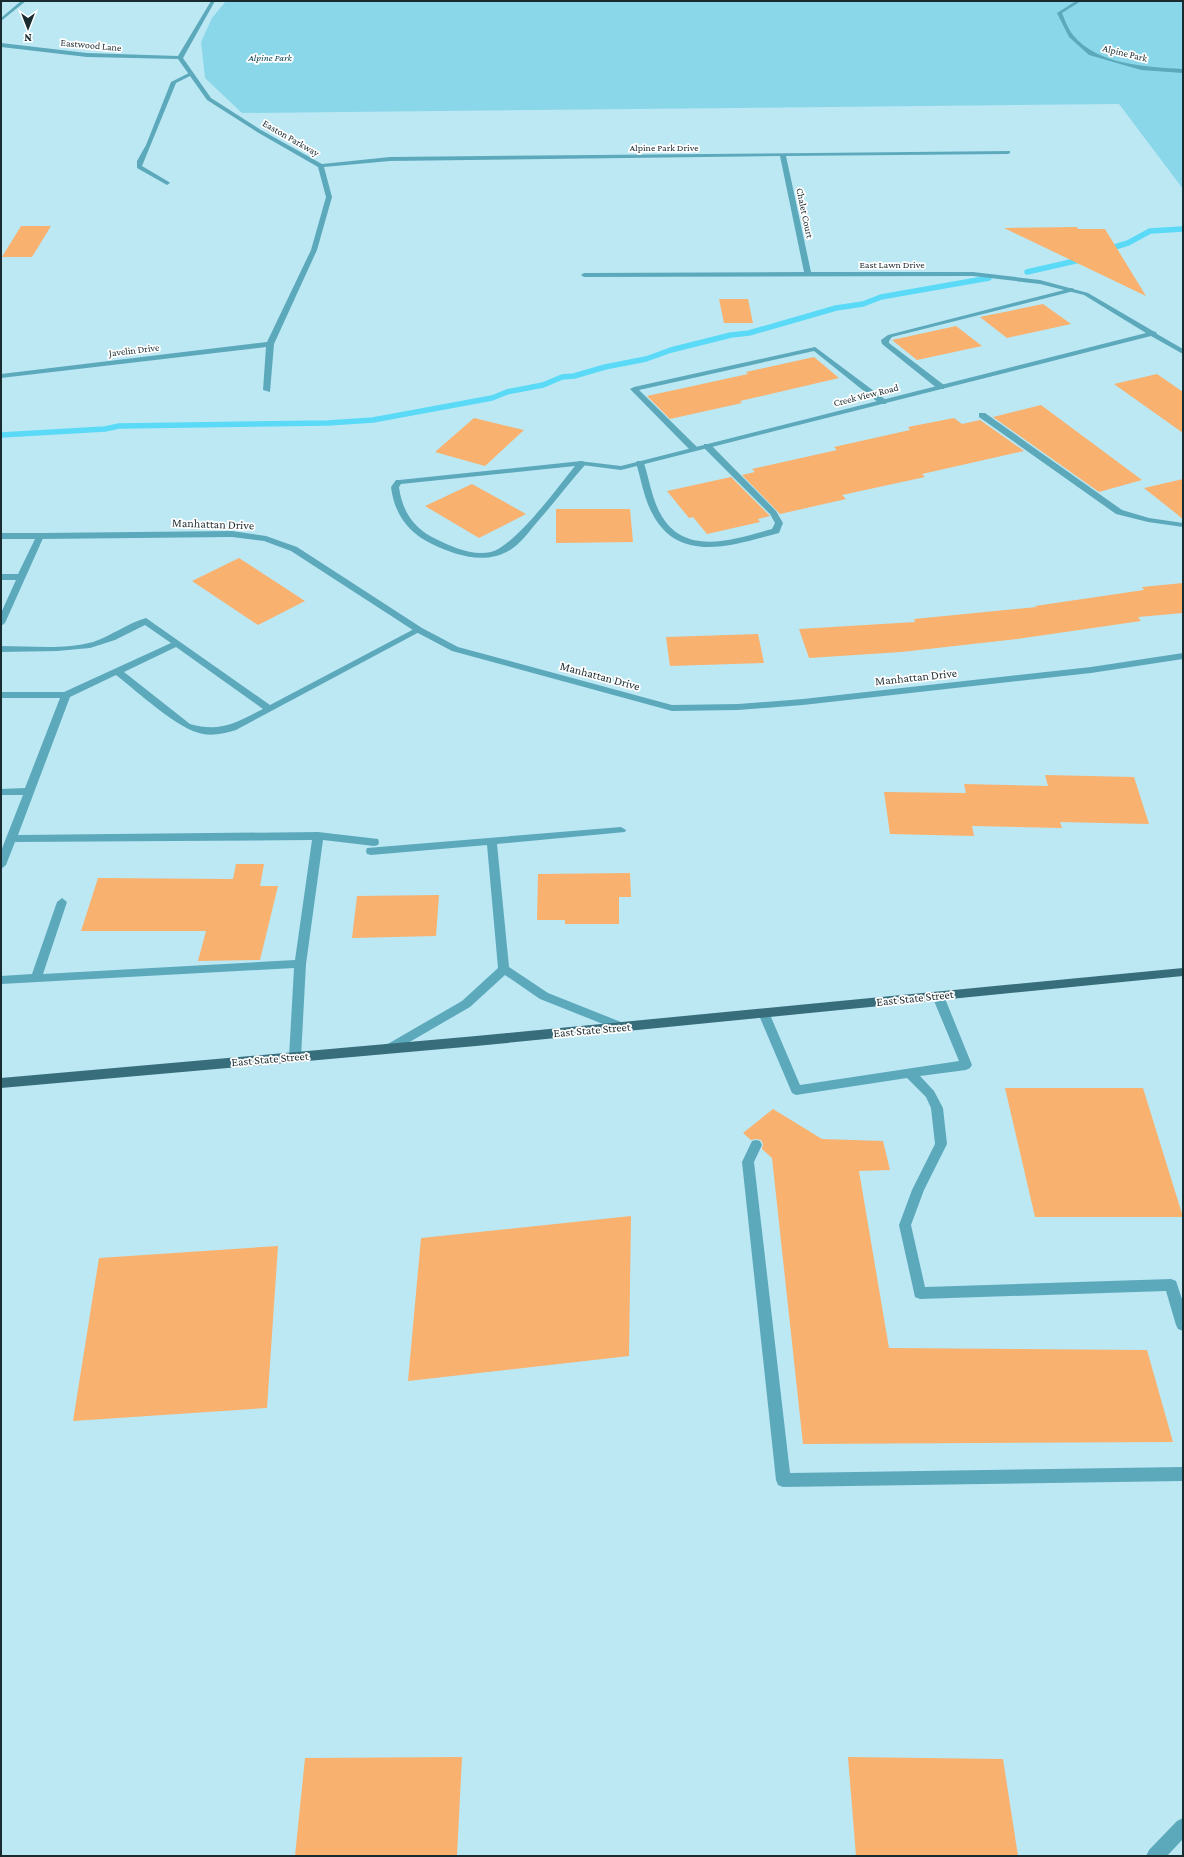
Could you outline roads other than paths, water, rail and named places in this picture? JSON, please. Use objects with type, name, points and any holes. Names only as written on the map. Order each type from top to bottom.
[{"type":"main road","name":"East State Street","points":[[1,1083],[622,1027],[1183,972]]},
{"type":"street","points":[[1,20],[24,1]]},
{"type":"street","name":"Alpine Park","points":[[1079,1],[1059,13],[1071,36],[1091,54],[1141,68],[1183,71]]},
{"type":"street","points":[[180,58],[214,2]]},
{"type":"street","name":"Eastwood Lane","points":[[1,45],[87,55],[180,58]]},
{"type":"street","name":"Easton Parkway","points":[[180,58],[209,99],[259,131],[321,166],[329,197],[314,250],[270,344],[267,390]]},
{"type":"street","points":[[167,183],[139,167],[140,161],[149,145],[174,82],[192,74]]},
{"type":"street","name":"Alpine Park Drive","points":[[321,166],[390,159],[1008,152]]},
{"type":"street","name":"Chalet Court","points":[[783,155],[808,274]]},
{"type":"street","name":"East Lawn Drive","points":[[584,275],[973,274],[1040,282],[1086,294],[1154,333],[1183,352]]},
{"type":"street","points":[[941,387],[886,344],[885,340],[890,336],[1072,290]]},
{"type":"street","name":"Creek View Road","points":[[582,463],[510,546],[491,554],[469,555],[456,552],[426,538],[410,525],[402,513],[395,496],[395,487],[399,482],[582,463],[621,468],[1154,333]]},
{"type":"street","name":"Javelin Drive","points":[[1,376],[270,344]]},
{"type":"street","points":[[694,449],[634,389],[815,349],[883,402]]},
{"type":"street","points":[[982,415],[1120,512],[1148,520],[1183,525]]},
{"type":"street","points":[[640,463],[656,513],[670,531],[692,544],[721,545],[776,531],[779,523],[773,513],[707,446]]},
{"type":"street","name":"Manhattan Drive","points":[[1,536],[232,534],[266,539],[294,549],[419,630],[455,649],[672,708],[738,707],[803,702],[1091,670],[1183,656]]},
{"type":"street","points":[[1,623],[40,536]]},
{"type":"street","points":[[1,577],[22,577]]},
{"type":"street","points":[[1,649],[70,648],[90,645],[108,640],[146,621],[270,709]]},
{"type":"street","points":[[117,671],[186,726],[203,731],[218,731],[233,728],[419,630]]},
{"type":"street","points":[[1,695],[66,695],[176,643]]},
{"type":"street","points":[[2,862],[66,695]]},
{"type":"street","points":[[1,792],[30,791]]},
{"type":"street","points":[[11,839],[318,836],[372,846],[492,842],[621,830]]},
{"type":"street","points":[[295,1057],[300,964],[318,836]]},
{"type":"street","points":[[492,842],[504,970]]},
{"type":"street","points":[[36,978],[62,902]]},
{"type":"street","points":[[1,980],[300,964]]},
{"type":"street","points":[[504,970],[544,996],[622,1027]]},
{"type":"street","points":[[390,1048],[466,1004],[504,970]]},
{"type":"street","points":[[764,1013],[796,1090],[966,1065],[938,996]]},
{"type":"street","points":[[909,1073],[930,1094],[937,1108],[941,1144],[918,1190],[906,1225],[920,1293],[1171,1285],[1183,1325]]},
{"type":"street","points":[[756,1145],[748,1162],[783,1480],[1183,1474]]},
{"type":"street","points":[[1155,1856],[1183,1827]]},
{"type":"waterway","points":[[1105,250],[1128,243],[1150,231],[1183,229]]},
{"type":"waterway","points":[[1027,272],[1084,259]]},
{"type":"waterway","points":[[1,435],[105,429],[119,426],[328,423],[373,420],[492,398],[507,392],[543,385],[562,377],[574,376],[605,367],[646,359],[671,350],[731,335],[749,333],[836,308],[863,304],[881,297],[989,278]]}]
